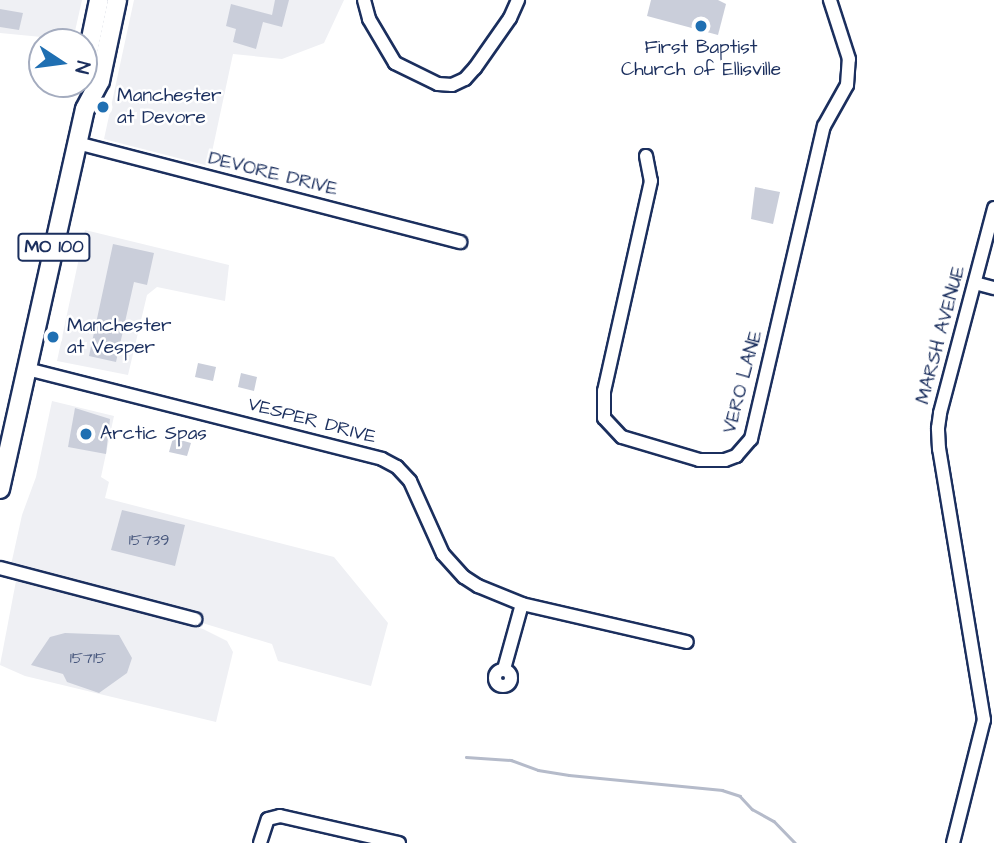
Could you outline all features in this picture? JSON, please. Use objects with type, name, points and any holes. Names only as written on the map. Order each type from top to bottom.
[{"type":"highway","points":[[93,28],[99,0]]},
{"type":"highway","points":[[109,0],[113,22]]},
{"type":"highway","name":"MO 100","points":[[0,489],[85,110],[100,81],[117,0]]},
{"type":"highway","name":"MO 100","points":[[84,98],[85,110]]},
{"type":"street","points":[[364,0],[369,19],[395,63],[438,84],[452,85],[465,79],[475,68],[510,18],[518,0]]},
{"type":"street","name":"VERO LANE","points":[[646,156],[651,181],[604,391],[604,418],[622,437],[699,460],[725,460],[736,456],[751,439],[824,127],[847,85],[849,59],[830,0]]},
{"type":"street","name":"DEVORE DRIVE","points":[[77,144],[460,242]]},
{"type":"street","name":"MARSH AVENUE","points":[[953,843],[984,720],[939,449],[939,428],[940,413],[994,208]]},
{"type":"street","points":[[975,283],[994,288]]},
{"type":"street","name":"VESPER DRIVE","points":[[27,369],[382,459],[397,467],[410,481],[443,554],[454,568],[478,586],[522,604],[687,642]]},
{"type":"street","points":[[0,568],[195,620]]},
{"type":"street","points":[[504,669],[522,604]]},
{"type":"street","points":[[260,843],[265,824],[273,816],[285,816],[396,843]]},
{"type":"shaded area","points":[[0,0],[82,0],[76,28],[28,28],[28,36],[0,33]]},
{"type":"shaded area","points":[[134,0],[344,0],[324,43],[282,59],[233,54],[209,166],[104,139]]},
{"type":"shaded area","points":[[85,230],[229,265],[225,301],[157,287],[147,295],[128,375],[57,361]]},
{"type":"shaded area","points":[[52,401],[114,416],[101,477],[109,482],[105,498],[334,557],[388,623],[371,686],[278,661],[272,644],[11,565],[22,515],[36,477]]},
{"type":"shaded area","points":[[16,581],[203,629],[227,641],[233,652],[216,722],[25,676],[0,665]]},
{"type":"building","points":[[275,0],[289,0],[282,27],[263,22],[256,49],[233,42],[236,29],[226,26],[231,4],[272,15]]},
{"type":"building","name":"First Baptist Church of Ellisville","points":[[651,0],[718,0],[726,4],[718,35],[647,16]]},
{"type":"building","points":[[0,9],[23,13],[19,30],[0,27]]},
{"type":"building","points":[[755,187],[780,192],[773,224],[751,219]]},
{"type":"building","points":[[113,244],[154,253],[147,285],[134,282],[116,362],[89,356]]},
{"type":"building","points":[[198,363],[216,367],[213,381],[195,377]]},
{"type":"building","points":[[241,373],[257,377],[254,391],[238,387]]},
{"type":"building","points":[[75,408],[110,419],[106,454],[68,447]]},
{"type":"building","points":[[173,438],[191,443],[187,456],[169,452]]},
{"type":"building","points":[[122,510],[185,525],[175,566],[111,550]]},
{"type":"building","points":[[65,633],[119,635],[132,658],[127,673],[99,693],[67,682],[63,674],[31,665],[50,637]]},
{"type":"waterway","points":[[466,757],[511,760],[538,770],[569,775],[722,790],[740,796],[752,809],[774,821],[795,843]]},
{"type":"place","name":"First Baptist Church of Ellisville","points":[[701,26]]},
{"type":"place","name":"Manchester at Devore","points":[[103,107]]},
{"type":"place","name":"Manchester at Vesper","points":[[53,337]]},
{"type":"place","name":"Arctic Spas","points":[[86,434]]}]
